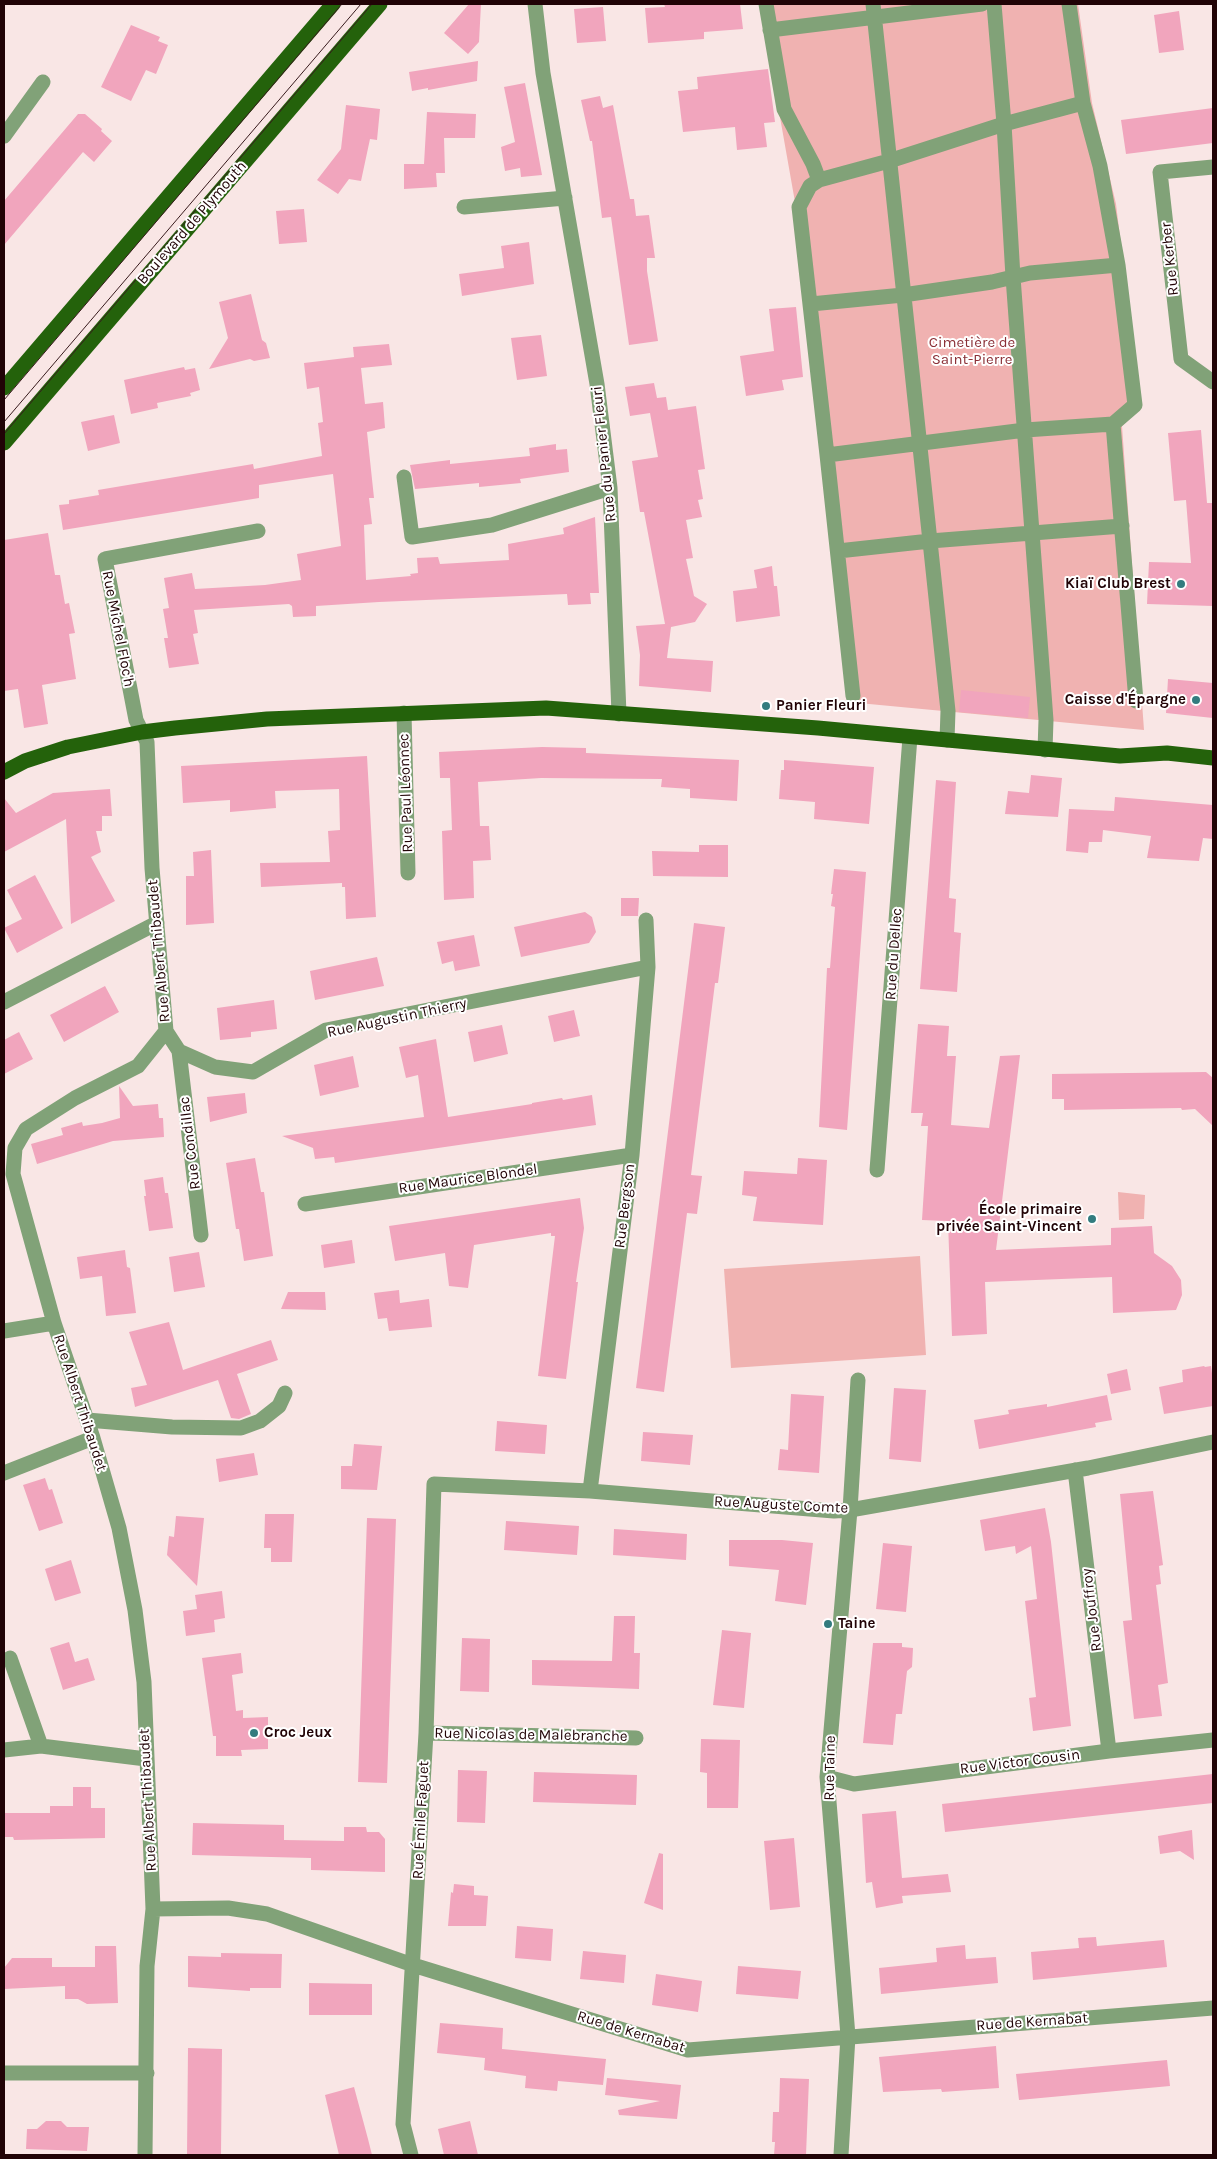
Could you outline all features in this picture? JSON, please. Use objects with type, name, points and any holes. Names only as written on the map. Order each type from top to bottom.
[{"type":"main road","points":[[4,388],[333,4]]},
{"type":"main road","name":"Boulevard de Plymouth","points":[[4,443],[380,4]]},
{"type":"main road","points":[[4,772],[25,761],[68,747],[142,732],[267,719],[404,712],[546,708],[947,740],[1120,756],[1167,753],[1213,758]]},
{"type":"street","name":"Rue du Panier Fleuri","points":[[536,4],[542,73],[597,384],[610,488],[619,714]]},
{"type":"street","points":[[766,4],[784,109],[813,164],[819,180]]},
{"type":"street","points":[[770,30],[873,10],[982,4]]},
{"type":"street","points":[[994,4],[1046,720],[1045,750]]},
{"type":"street","points":[[827,455],[1025,430],[1113,424],[1135,405],[1118,265],[1100,166],[1083,103],[1069,4]]},
{"type":"street","points":[[873,10],[948,711],[947,740]]},
{"type":"street","points":[[4,136],[43,82]]},
{"type":"street","points":[[853,696],[800,207],[810,186],[819,180],[889,161],[1004,124],[1083,103]]},
{"type":"street","name":"Rue Kerber","points":[[1213,167],[1160,172],[1181,359],[1213,382]]},
{"type":"street","points":[[464,207],[564,198]]},
{"type":"street","points":[[811,304],[903,294],[1030,273],[1118,265]]},
{"type":"street","points":[[1113,424],[1136,701]]},
{"type":"street","points":[[404,477],[412,536],[492,525],[610,488]]},
{"type":"street","points":[[838,551],[930,541],[1122,526]]},
{"type":"street","name":"Rue Michel Floc'h","points":[[142,732],[136,720],[105,559],[258,531]]},
{"type":"street","name":"Rue Paul Léonnec","points":[[404,712],[408,873]]},
{"type":"street","name":"Rue Albert Thibaudet","points":[[142,732],[147,742],[152,868],[166,1031],[138,1066],[75,1098],[26,1129],[15,1148],[8,1176],[54,1323],[93,1438],[119,1528],[135,1610],[144,1682],[153,1909],[147,1966],[145,2155]]},
{"type":"street","name":"Rue du Dellec","points":[[877,1170],[910,737]]},
{"type":"street","name":"Rue Bergson","points":[[590,1491],[632,1155],[648,967],[646,920]]},
{"type":"street","points":[[4,1002],[157,924]]},
{"type":"street","name":"Rue Augustin Thierry","points":[[180,1051],[215,1067],[253,1072],[326,1030],[648,967]]},
{"type":"street","points":[[166,1031],[180,1051]]},
{"type":"street","name":"Rue Condillac","points":[[180,1051],[201,1235]]},
{"type":"street","name":"Rue Maurice Blondel","points":[[305,1204],[632,1155]]},
{"type":"street","points":[[4,1331],[54,1323]]},
{"type":"street","name":"Rue Taine","points":[[841,2155],[848,2036],[827,1777],[850,1510],[858,1380]]},
{"type":"street","points":[[87,1420],[172,1427],[240,1428],[260,1422],[279,1406],[285,1394]]},
{"type":"street","points":[[4,1473],[93,1438]]},
{"type":"street","name":"Rue Auguste Comte","points":[[434,1484],[590,1491],[850,1510],[1075,1470],[1213,1442]]},
{"type":"street","name":"Rue Jouffroy","points":[[1075,1470],[1109,1751]]},
{"type":"street","name":"Rue Émile Faguet","points":[[411,2155],[403,2124],[426,1733],[434,1484]]},
{"type":"street","points":[[10,1658],[41,1746]]},
{"type":"street","name":"Rue Nicolas de Malebranche","points":[[426,1733],[636,1738]]},
{"type":"street","name":"Rue Victor Cousin","points":[[827,1777],[854,1784],[1109,1751],[1213,1740]]},
{"type":"street","points":[[4,1750],[41,1746],[146,1759]]},
{"type":"street","name":"Rue de Kernabat","points":[[153,1909],[228,1908],[267,1914],[413,1965],[688,2050],[1213,2008]]},
{"type":"street","points":[[4,2073],[147,2073]]},
{"type":"green space","name":"Cimetière de Saint-Pierre","points":[[760,4],[1078,4],[1092,103],[1116,204],[1141,407],[1122,426],[1144,730],[848,702],[795,202]]},
{"type":"green space","points":[[1118,1192],[1145,1195],[1144,1219],[1119,1220]]},
{"type":"green space","points":[[920,1256],[926,1355],[731,1368],[724,1269]]},
{"type":"building","points":[[469,4],[481,4],[479,42],[468,54],[444,33]]},
{"type":"building","points":[[664,4],[740,4],[743,29],[704,32],[704,39],[648,43],[645,8],[665,7]]},
{"type":"building","points":[[603,7],[606,41],[577,43],[574,9]]},
{"type":"building","points":[[1179,11],[1184,50],[1159,53],[1154,15]]},
{"type":"building","points":[[131,25],[160,37],[158,41],[168,45],[156,74],[146,70],[131,101],[101,87]]},
{"type":"building","points":[[478,61],[477,81],[412,91],[409,72]]},
{"type":"building","points":[[768,69],[775,122],[764,123],[767,147],[737,150],[735,127],[683,132],[678,91],[698,89],[697,77]]},
{"type":"building","points":[[525,83],[542,175],[521,177],[520,168],[505,171],[501,147],[515,142],[504,87]]},
{"type":"building","points":[[600,96],[603,108],[613,105],[630,199],[634,199],[636,216],[649,215],[655,258],[647,258],[647,271],[658,341],[629,345],[611,217],[602,218],[592,141],[590,141],[581,100]]},
{"type":"building","points":[[346,105],[380,109],[377,140],[370,139],[361,181],[349,179],[338,194],[317,180],[341,149]]},
{"type":"building","points":[[1213,108],[1213,143],[1126,154],[1121,120]]},
{"type":"building","points":[[427,112],[476,114],[475,138],[444,138],[445,173],[436,173],[437,187],[404,189],[404,164],[424,164]]},
{"type":"building","points":[[78,114],[85,114],[112,141],[94,162],[83,152],[4,245],[4,201]]},
{"type":"building","points":[[304,209],[307,242],[279,244],[276,211]]},
{"type":"building","points":[[529,242],[534,284],[462,296],[459,274],[504,268],[501,246]]},
{"type":"building","points":[[251,294],[262,340],[266,343],[270,358],[254,361],[250,359],[209,369],[228,338],[219,302]]},
{"type":"building","points":[[796,307],[803,377],[782,380],[784,390],[746,396],[740,356],[774,351],[769,309]]},
{"type":"building","points":[[541,335],[547,376],[517,380],[511,338]]},
{"type":"building","points":[[389,344],[392,365],[361,368],[365,404],[383,402],[385,428],[367,432],[374,498],[369,498],[372,524],[364,525],[366,580],[411,576],[410,574],[418,573],[417,558],[438,557],[440,564],[509,560],[508,544],[564,534],[563,528],[595,517],[599,593],[590,593],[591,604],[568,605],[567,594],[379,602],[316,606],[316,616],[293,617],[292,606],[289,604],[194,610],[198,633],[193,634],[199,664],[169,668],[164,638],[168,638],[163,609],[169,608],[164,578],[192,573],[195,589],[265,585],[301,580],[297,554],[341,546],[333,474],[259,485],[259,498],[63,530],[59,505],[69,504],[69,500],[99,495],[98,490],[253,464],[254,469],[322,456],[318,423],[323,422],[319,387],[307,389],[304,363],[354,357],[353,347]]},
{"type":"building","points":[[184,367],[185,370],[195,368],[200,390],[190,393],[191,396],[157,403],[158,408],[131,414],[124,380]]},
{"type":"building","points":[[654,383],[657,398],[666,397],[668,410],[696,406],[705,469],[698,470],[703,499],[698,500],[702,517],[686,520],[693,558],[686,559],[694,596],[707,604],[695,622],[671,627],[667,658],[713,661],[711,692],[639,686],[640,655],[636,626],[665,624],[644,512],[640,512],[632,461],[658,457],[650,413],[630,416],[625,387]]},
{"type":"building","points":[[114,415],[120,443],[88,451],[81,422]]},
{"type":"building","points":[[1201,430],[1207,503],[1213,503],[1213,606],[1147,604],[1149,562],[1191,563],[1186,500],[1174,501],[1168,433]]},
{"type":"building","points":[[556,444],[556,450],[567,449],[569,472],[520,479],[521,483],[479,487],[479,483],[415,489],[410,465],[450,460],[450,464],[530,456],[529,448]]},
{"type":"building","points":[[48,533],[55,575],[60,575],[65,604],[69,603],[75,633],[69,634],[76,679],[42,685],[48,724],[24,728],[18,689],[4,691],[4,540]]},
{"type":"building","points":[[772,566],[774,586],[777,586],[780,616],[736,622],[733,591],[757,588],[754,570]]},
{"type":"building","points":[[1168,679],[1213,683],[1213,718],[1166,713]]},
{"type":"building","points":[[961,690],[1030,697],[1028,718],[959,712]]},
{"type":"building","points":[[542,747],[586,748],[586,753],[739,760],[737,801],[690,798],[690,789],[661,787],[662,779],[541,778],[478,782],[480,826],[489,826],[491,860],[473,861],[474,898],[444,900],[442,831],[452,830],[450,778],[440,778],[439,752]]},
{"type":"building","points":[[367,756],[376,917],[346,919],[345,887],[342,887],[342,883],[261,887],[260,863],[330,862],[328,831],[340,830],[339,789],[275,791],[276,808],[230,812],[230,800],[183,803],[181,766]]},
{"type":"building","points":[[784,760],[874,767],[869,824],[814,819],[815,802],[779,799],[781,770],[784,770]]},
{"type":"building","points":[[1031,775],[1062,778],[1058,817],[1005,814],[1008,791],[1029,793]]},
{"type":"building","points":[[936,780],[956,782],[949,898],[956,899],[954,932],[961,933],[957,992],[920,989]]},
{"type":"building","points":[[110,789],[112,816],[102,816],[102,831],[96,831],[101,852],[91,857],[115,901],[71,924],[66,819],[4,852],[4,798],[16,813],[53,793]]},
{"type":"building","points":[[1115,797],[1213,805],[1213,839],[1203,838],[1199,861],[1147,858],[1151,836],[1103,830],[1102,842],[1089,842],[1088,853],[1066,851],[1069,809],[1114,811]]},
{"type":"building","points":[[699,845],[728,845],[728,877],[653,876],[652,851],[699,852]]},
{"type":"building","points":[[211,850],[214,923],[186,925],[186,876],[194,876],[193,852]]},
{"type":"building","points":[[834,869],[866,872],[847,1130],[819,1127],[827,968],[830,968],[835,907],[831,906]]},
{"type":"building","points":[[35,875],[63,928],[17,953],[4,928],[22,919],[7,890]]},
{"type":"building","points":[[621,898],[639,898],[638,916],[621,916]]},
{"type":"building","points":[[585,912],[592,917],[596,932],[589,943],[521,957],[514,927]]},
{"type":"building","points":[[694,923],[725,927],[718,983],[715,983],[691,1175],[702,1176],[697,1214],[687,1213],[664,1392],[636,1388]]},
{"type":"building","points":[[474,935],[480,966],[455,971],[453,961],[442,964],[437,942]]},
{"type":"building","points":[[377,957],[384,986],[315,1000],[310,971]]},
{"type":"building","points":[[105,986],[119,1012],[64,1042],[50,1015]]},
{"type":"building","points":[[274,1000],[277,1029],[251,1032],[251,1037],[220,1040],[217,1008]]},
{"type":"building","points":[[574,1010],[580,1036],[554,1042],[548,1016]]},
{"type":"building","points":[[918,1024],[949,1026],[947,1056],[956,1056],[951,1125],[989,1128],[1000,1056],[1020,1055],[996,1250],[1111,1245],[1111,1228],[1152,1226],[1154,1253],[1172,1266],[1181,1280],[1182,1295],[1176,1310],[1113,1313],[1112,1277],[985,1282],[987,1334],[952,1336],[948,1221],[922,1220],[928,1126],[921,1126],[923,1113],[911,1113]]},
{"type":"building","points":[[502,1025],[508,1054],[474,1062],[468,1032]]},
{"type":"building","points":[[19,1032],[33,1059],[4,1074],[4,1040]]},
{"type":"building","points":[[436,1039],[448,1117],[562,1098],[563,1100],[592,1095],[596,1125],[335,1163],[334,1157],[315,1159],[313,1148],[282,1136],[424,1117],[418,1075],[406,1078],[399,1047]]},
{"type":"building","points":[[353,1056],[359,1087],[320,1096],[314,1065]]},
{"type":"building","points":[[1206,1072],[1213,1078],[1213,1126],[1195,1109],[1064,1110],[1064,1099],[1052,1099],[1052,1074]]},
{"type":"building","points":[[119,1086],[133,1106],[158,1104],[159,1118],[163,1118],[164,1137],[113,1141],[37,1164],[31,1144],[63,1135],[61,1128],[82,1122],[83,1126],[120,1118]]},
{"type":"building","points":[[245,1093],[247,1113],[210,1122],[207,1097]]},
{"type":"building","points":[[255,1158],[261,1192],[264,1192],[273,1256],[244,1261],[239,1229],[236,1229],[226,1163]]},
{"type":"building","points":[[798,1158],[827,1160],[823,1225],[753,1221],[757,1197],[742,1195],[744,1171],[797,1174]]},
{"type":"building","points":[[163,1177],[165,1193],[168,1193],[173,1228],[149,1231],[144,1196],[146,1196],[144,1180]]},
{"type":"building","points":[[580,1198],[584,1228],[576,1282],[578,1282],[566,1379],[538,1376],[555,1236],[551,1236],[551,1233],[474,1245],[468,1288],[449,1286],[445,1253],[395,1261],[389,1226]]},
{"type":"building","points":[[352,1240],[355,1263],[324,1268],[321,1245]]},
{"type":"building","points":[[125,1250],[127,1267],[130,1268],[136,1313],[106,1316],[102,1276],[80,1279],[77,1257]]},
{"type":"building","points":[[199,1252],[205,1287],[174,1292],[169,1257]]},
{"type":"building","points":[[399,1290],[400,1303],[429,1299],[432,1327],[389,1331],[387,1318],[378,1319],[374,1293]]},
{"type":"building","points":[[288,1292],[325,1292],[326,1310],[281,1309]]},
{"type":"building","points":[[169,1322],[183,1370],[271,1340],[278,1360],[237,1374],[251,1414],[239,1419],[231,1418],[218,1380],[135,1407],[131,1388],[147,1385],[129,1332]]},
{"type":"building","points":[[1211,1366],[1213,1406],[1164,1414],[1159,1387],[1183,1382],[1182,1370]]},
{"type":"building","points":[[1127,1369],[1131,1390],[1111,1394],[1107,1374]]},
{"type":"building","points":[[894,1388],[926,1390],[921,1462],[889,1459]]},
{"type":"building","points":[[791,1394],[824,1396],[819,1473],[778,1470],[780,1449],[788,1450]]},
{"type":"building","points":[[1107,1395],[1112,1420],[1095,1423],[1096,1427],[979,1449],[974,1420],[1009,1414],[1008,1410],[1047,1404],[1047,1407]]},
{"type":"building","points":[[497,1421],[547,1425],[545,1454],[495,1451]]},
{"type":"building","points":[[643,1432],[693,1435],[690,1465],[641,1461]]},
{"type":"building","points":[[354,1444],[382,1446],[377,1490],[341,1489],[341,1466],[352,1466]]},
{"type":"building","points":[[254,1453],[258,1475],[219,1482],[216,1459]]},
{"type":"building","points":[[45,1478],[49,1490],[52,1489],[63,1523],[39,1531],[23,1485]]},
{"type":"building","points":[[1153,1491],[1163,1565],[1159,1566],[1161,1584],[1156,1585],[1168,1683],[1158,1685],[1162,1716],[1134,1719],[1123,1621],[1132,1620],[1120,1494]]},
{"type":"building","points":[[1045,1508],[1051,1542],[1071,1726],[1033,1731],[1029,1698],[1036,1697],[1025,1601],[1037,1599],[1031,1546],[1016,1554],[1015,1546],[985,1551],[980,1520]]},
{"type":"building","points":[[265,1514],[294,1514],[292,1562],[271,1562],[271,1548],[264,1548]]},
{"type":"building","points":[[176,1516],[204,1518],[197,1586],[167,1555],[169,1536],[174,1537]]},
{"type":"building","points":[[367,1518],[396,1519],[387,1783],[358,1782]]},
{"type":"building","points":[[506,1521],[579,1526],[577,1555],[504,1550]]},
{"type":"building","points":[[614,1529],[687,1534],[686,1560],[613,1555]]},
{"type":"building","points":[[729,1540],[782,1540],[813,1543],[806,1605],[775,1601],[779,1570],[729,1566]]},
{"type":"building","points":[[883,1543],[912,1546],[906,1612],[876,1609]]},
{"type":"building","points":[[71,1560],[81,1593],[55,1601],[45,1569]]},
{"type":"building","points":[[222,1591],[225,1618],[214,1620],[215,1632],[186,1636],[183,1611],[197,1609],[195,1595]]},
{"type":"building","points":[[614,1616],[635,1616],[634,1653],[640,1653],[639,1689],[532,1685],[532,1660],[612,1661]]},
{"type":"building","points":[[722,1630],[751,1633],[744,1708],[713,1705]]},
{"type":"building","points":[[462,1638],[490,1639],[489,1692],[460,1691]]},
{"type":"building","points":[[69,1642],[75,1662],[88,1658],[95,1680],[63,1690],[50,1648]]},
{"type":"building","points":[[873,1643],[902,1643],[902,1647],[913,1648],[912,1667],[907,1671],[902,1714],[896,1714],[893,1745],[863,1743]]},
{"type":"building","points":[[241,1653],[243,1673],[232,1675],[236,1711],[243,1710],[243,1718],[268,1717],[268,1749],[241,1750],[242,1756],[216,1756],[216,1736],[213,1736],[202,1658]]},
{"type":"building","points":[[701,1739],[740,1740],[738,1808],[707,1808],[707,1773],[700,1772]]},
{"type":"building","points":[[458,1770],[487,1771],[485,1823],[457,1822]]},
{"type":"building","points":[[534,1772],[637,1775],[636,1805],[533,1802]]},
{"type":"building","points":[[1213,1774],[1213,1803],[945,1832],[942,1804]]},
{"type":"building","points":[[73,1787],[91,1787],[91,1808],[105,1808],[105,1838],[14,1840],[13,1837],[4,1837],[4,1813],[50,1813],[50,1806],[73,1806]]},
{"type":"building","points":[[896,1811],[902,1878],[948,1874],[951,1892],[902,1896],[903,1903],[876,1908],[872,1882],[866,1883],[862,1814]]},
{"type":"building","points":[[193,1823],[284,1825],[284,1840],[344,1841],[344,1827],[366,1827],[367,1832],[379,1832],[385,1839],[385,1872],[311,1870],[311,1858],[192,1855]]},
{"type":"building","points":[[1192,1830],[1194,1860],[1180,1851],[1160,1854],[1158,1836]]},
{"type":"building","points":[[794,1838],[800,1907],[770,1910],[764,1841]]},
{"type":"building","points":[[659,1853],[663,1854],[663,1910],[644,1903]]},
{"type":"building","points":[[454,1884],[474,1886],[474,1895],[488,1896],[486,1926],[448,1926],[451,1892],[453,1893]]},
{"type":"building","points":[[517,1926],[553,1929],[551,1961],[515,1958]]},
{"type":"building","points":[[1096,1937],[1097,1946],[1164,1940],[1167,1967],[1033,1980],[1031,1952],[1079,1948],[1078,1938]]},
{"type":"building","points":[[965,1945],[966,1959],[996,1957],[998,1983],[881,1994],[879,1968],[937,1962],[936,1948]]},
{"type":"building","points":[[95,1946],[116,1946],[118,2003],[87,2004],[78,1999],[65,1999],[65,1986],[4,1989],[4,1968],[12,1958],[52,1958],[52,1967],[95,1967]]},
{"type":"building","points":[[583,1951],[626,1955],[624,1983],[580,1979]]},
{"type":"building","points":[[221,1953],[282,1954],[281,1988],[250,1988],[250,1991],[188,1987],[188,1956],[221,1957]]},
{"type":"building","points":[[738,1966],[801,1971],[798,1999],[736,1994]]},
{"type":"building","points":[[656,1974],[702,1981],[698,2012],[652,2005]]},
{"type":"building","points":[[309,1983],[372,1984],[372,2015],[309,2015]]},
{"type":"building","points":[[440,2023],[503,2028],[502,2049],[606,2059],[603,2085],[558,2081],[557,2091],[525,2088],[526,2076],[484,2070],[485,2058],[437,2053]]},
{"type":"building","points":[[996,2046],[999,2088],[942,2092],[941,2089],[883,2092],[879,2057]]},
{"type":"building","points":[[188,2048],[222,2049],[221,2155],[187,2155]]},
{"type":"building","points":[[1167,2060],[1170,2086],[1019,2100],[1016,2074]]},
{"type":"building","points":[[607,2078],[681,2085],[677,2119],[619,2115],[618,2110],[660,2101],[605,2095]]},
{"type":"building","points":[[780,2078],[809,2079],[806,2155],[774,2155],[775,2142],[772,2142],[773,2112],[779,2112]]},
{"type":"building","points":[[354,2087],[372,2155],[339,2155],[325,2095]]},
{"type":"building","points":[[46,2121],[61,2121],[67,2127],[89,2127],[87,2151],[26,2149],[27,2129],[37,2129]]},
{"type":"building","points":[[470,2121],[478,2155],[444,2155],[438,2129]]},
{"type":"tram line","points":[[4,400],[342,4]]},
{"type":"tram line","points":[[4,422],[361,4]]},
{"type":"tram line","points":[[4,434],[372,4]]},
{"type":"place","name":"Kiaï Club Brest","points":[[1181,584]]},
{"type":"place","name":"Caisse d'Épargne","points":[[1196,700]]},
{"type":"place","name":"Panier Fleuri","points":[[766,706]]},
{"type":"place","name":"École primaire privée Saint-Vincent","points":[[1092,1219]]},
{"type":"place","name":"Taine","points":[[828,1624]]},
{"type":"place","name":"Croc Jeux","points":[[254,1733]]}]
